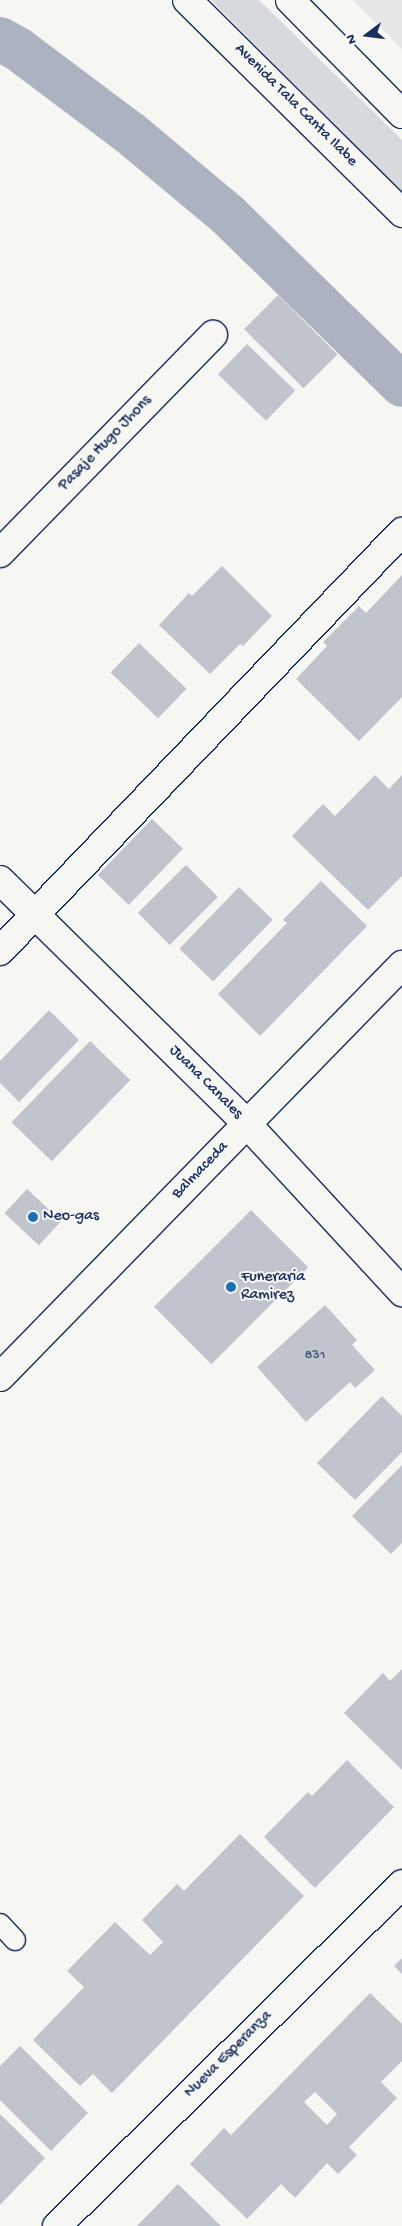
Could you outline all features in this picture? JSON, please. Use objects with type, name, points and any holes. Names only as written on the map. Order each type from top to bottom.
[{"type":"street","name":"Avenida Tala Canta Ilabe","points":[[188,0],[402,213]]},
{"type":"street","points":[[290,0],[402,114]]},
{"type":"street","name":"Pasaje Hugo Jhons","points":[[0,553],[213,335]]},
{"type":"street","points":[[0,951],[402,532]]},
{"type":"street","name":"Juana Canales","points":[[0,880],[247,1124],[402,1292]]},
{"type":"street","name":"Balmaceda","points":[[0,1377],[402,965]]},
{"type":"street","name":"Nueva Esperanza","points":[[57,2226],[402,1884]]},
{"type":"lane","points":[[0,1924],[16,1940]]},
{"type":"shaded area","points":[[211,0],[259,0],[402,140],[402,192]]},
{"type":"shaded area","points":[[353,0],[402,0],[402,49]]},
{"type":"building","points":[[278,295],[337,354],[303,388],[244,329]]},
{"type":"building","points":[[247,344],[295,391],[266,421],[218,374]]},
{"type":"building","points":[[222,566],[272,616],[243,646],[240,644],[210,674],[159,625],[189,593],[192,596]]},
{"type":"building","points":[[402,575],[402,697],[359,741],[296,679],[327,646],[323,642],[359,606],[366,613]]},
{"type":"building","points":[[139,643],[186,689],[158,718],[111,672]]},
{"type":"building","points":[[375,775],[389,789],[402,775],[402,876],[368,910],[292,836],[323,804],[335,816]]},
{"type":"building","points":[[152,819],[183,849],[129,905],[98,875]]},
{"type":"building","points":[[186,865],[218,897],[170,945],[138,913]]},
{"type":"building","points":[[321,881],[367,926],[260,1036],[218,994],[287,923],[283,920]]},
{"type":"building","points":[[239,887],[273,920],[213,982],[179,949]]},
{"type":"building","points":[[49,1010],[79,1040],[19,1102],[0,1083],[0,1061]]},
{"type":"building","points":[[90,1041],[130,1080],[52,1161],[12,1122]]},
{"type":"building","name":"Neo-gas","points":[[27,1189],[61,1221],[39,1245],[4,1213]]},
{"type":"building","name":"Funeraria Ramirez","points":[[251,1210],[308,1267],[211,1364],[154,1307]]},
{"type":"building","points":[[325,1305],[357,1340],[352,1345],[375,1370],[355,1388],[350,1382],[306,1422],[257,1367]]},
{"type":"building","points":[[382,1396],[402,1416],[402,1452],[355,1500],[317,1463]]},
{"type":"building","points":[[402,1465],[402,1543],[391,1554],[352,1516]]},
{"type":"building","points":[[402,1669],[402,1770],[344,1713],[383,1673],[390,1681]]},
{"type":"building","points":[[347,1760],[394,1807],[315,1888],[264,1837],[308,1792],[312,1796]]},
{"type":"building","points":[[240,1834],[304,1896],[112,2093],[93,2074],[80,2086],[33,2040],[84,1987],[67,1971],[115,1922],[150,1955],[163,1942],[142,1920],[177,1884],[184,1891]]},
{"type":"building","points":[[402,1958],[402,1974],[394,1966]]},
{"type":"building","points":[[370,1993],[402,2024],[402,2061],[381,2082],[397,2098],[349,2147],[357,2155],[338,2174],[327,2163],[295,2198],[281,2184],[247,2219],[190,2164],[224,2128],[231,2135]],"holes":[[[315,2092],[337,2114],[327,2125],[304,2102]]]},
{"type":"building","points":[[20,2046],[88,2113],[51,2151],[0,2100],[0,2066]]},
{"type":"building","points":[[0,2114],[45,2158],[0,2205]]},
{"type":"building","points":[[178,2184],[221,2226],[137,2226]]},
{"type":"waterway","points":[[0,39],[18,49],[130,133],[228,215],[402,385]]},
{"type":"place","name":"Neo-gas","points":[[33,1217]]},
{"type":"place","name":"Funeraria Ramirez","points":[[231,1287]]}]
